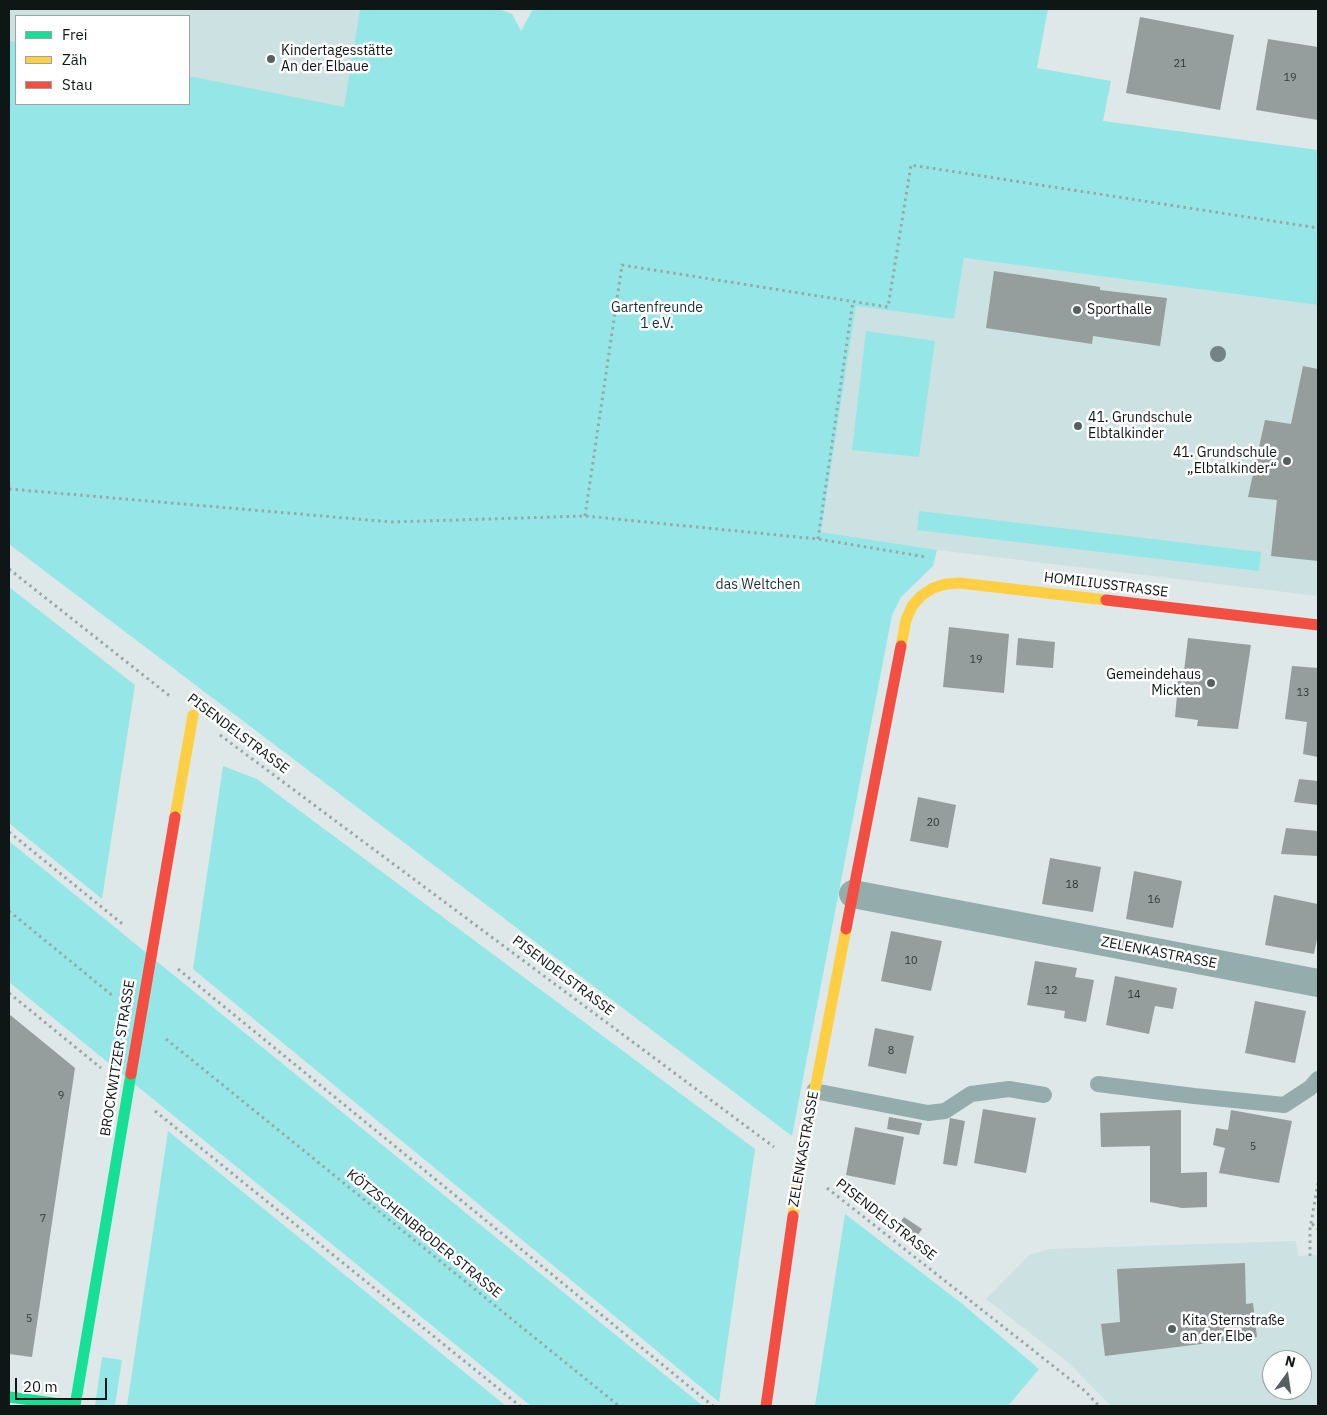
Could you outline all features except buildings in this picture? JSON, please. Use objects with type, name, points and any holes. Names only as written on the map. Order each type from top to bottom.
[{"type":"street","name":"HOMILIUSSTRASSE","points":[[906,620],[912,606],[933,588],[946,584],[960,583],[1318,625]]},
{"type":"street","name":"ZELENKASTRASSE","points":[[766,1406],[800,1167],[906,620]]},
{"type":"street","name":"BROCKWITZER STRASSE","points":[[75,1406],[193,715]]},
{"type":"street","name":"ZELENKASTRASSE","points":[[853,894],[1318,983]]},
{"type":"street","points":[[9,1397],[75,1406]]},
{"type":"lane","points":[[1098,1084],[1284,1105],[1310,1088],[1318,1079]]},
{"type":"lane","points":[[814,1091],[928,1113],[945,1111],[971,1094],[1008,1089],[1044,1095]]},
{"type":"path","points":[[585,516],[622,265],[888,307],[911,165],[1318,228]]},
{"type":"path","points":[[818,540],[852,301]]},
{"type":"path","points":[[9,489],[392,522],[585,516],[818,540],[949,561],[946,584]]},
{"type":"path","name":"PISENDELSTRASSE","points":[[9,569],[193,715],[800,1167],[1085,1391],[1099,1406]]},
{"type":"path","points":[[9,832],[713,1406]]},
{"type":"path","points":[[9,911],[57,950]]},
{"type":"path","points":[[9,993],[520,1406]]},
{"type":"path","name":"KÖTZSCHENBRODER STRASSE","points":[[215,1079],[619,1406]]},
{"type":"path","points":[[1310,1256],[1312,1223],[1318,1183]]},
{"type":"path","points":[[1312,1223],[1318,1229]]},
{"type":"shaded area","name":"Kindertagesstätte An der Elbaue","points":[[9,9],[360,9],[344,108],[190,76],[190,15],[15,15],[15,42],[9,40]]},
{"type":"shaded area","name":"41. Grundschule Elbtalkinder","points":[[964,258],[1318,305],[1318,596],[937,550],[821,532],[856,306],[954,319]]},
{"type":"shaded area","name":"Kita Sternstraße an der Elbe","points":[[1296,1241],[1298,1256],[1318,1255],[1318,1406],[1111,1406],[1069,1363],[986,1299],[1029,1255],[1049,1249]]},
{"type":"green space","points":[[360,9],[499,9],[512,14],[521,31],[533,9],[1048,9],[1037,68],[1111,81],[1103,121],[1318,150],[1318,305],[964,258],[954,319],[856,306],[821,532],[937,550],[933,566],[901,597],[892,615],[792,1136],[9,544],[9,40],[15,42],[15,105],[190,105],[190,76],[344,107]]},
{"type":"green space","points":[[866,331],[935,341],[919,457],[852,450]]},
{"type":"green space","points":[[919,511],[1261,552],[1259,571],[917,530]]},
{"type":"green space","points":[[9,587],[135,685],[102,899],[9,823]]},
{"type":"green space","points":[[223,766],[257,779],[755,1149],[719,1402],[193,969]]},
{"type":"green space","points":[[9,841],[703,1406],[531,1406],[9,982]]},
{"type":"green space","points":[[168,1131],[506,1406],[127,1406]]},
{"type":"green space","points":[[845,1214],[960,1302],[1039,1369],[1008,1406],[815,1406]]},
{"type":"green space","points":[[102,1357],[122,1360],[115,1406],[95,1406]]},
{"type":"traffic: fast","points":[[9,1397],[75,1406],[131,1074]]},
{"type":"traffic: slow","points":[[901,646],[906,620],[912,606],[921,596],[933,588],[946,584],[960,583],[1106,600]]},
{"type":"traffic: slow","points":[[175,817],[193,715]]},
{"type":"traffic: slow","points":[[793,1216],[800,1167],[846,929]]},
{"type":"traffic: jam","points":[[1106,600],[1318,625]]},
{"type":"traffic: jam","points":[[846,929],[901,646]]},
{"type":"traffic: jam","points":[[131,1074],[175,817]]},
{"type":"traffic: jam","points":[[766,1406],[793,1216]]},
{"type":"place","name":"Kindertagesstätte An der Elbaue","points":[[271,59]]},
{"type":"place","name":"Sporthalle","points":[[1077,310]]},
{"type":"place","name":"41. Grundschule Elbtalkinder","points":[[1078,426]]},
{"type":"place","name":"41. Grundschule „Elbtalkinder“","points":[[1287,461]]},
{"type":"place","name":"Gemeindehaus Mickten","points":[[1211,683]]},
{"type":"place","name":"Kita Sternstraße an der Elbe","points":[[1172,1329]]},
{"type":"park label","name":"Gartenfreunde 1 e.V.","points":[[657,316]]},
{"type":"park label","name":"das Weltchen","points":[[758,585]]}]
